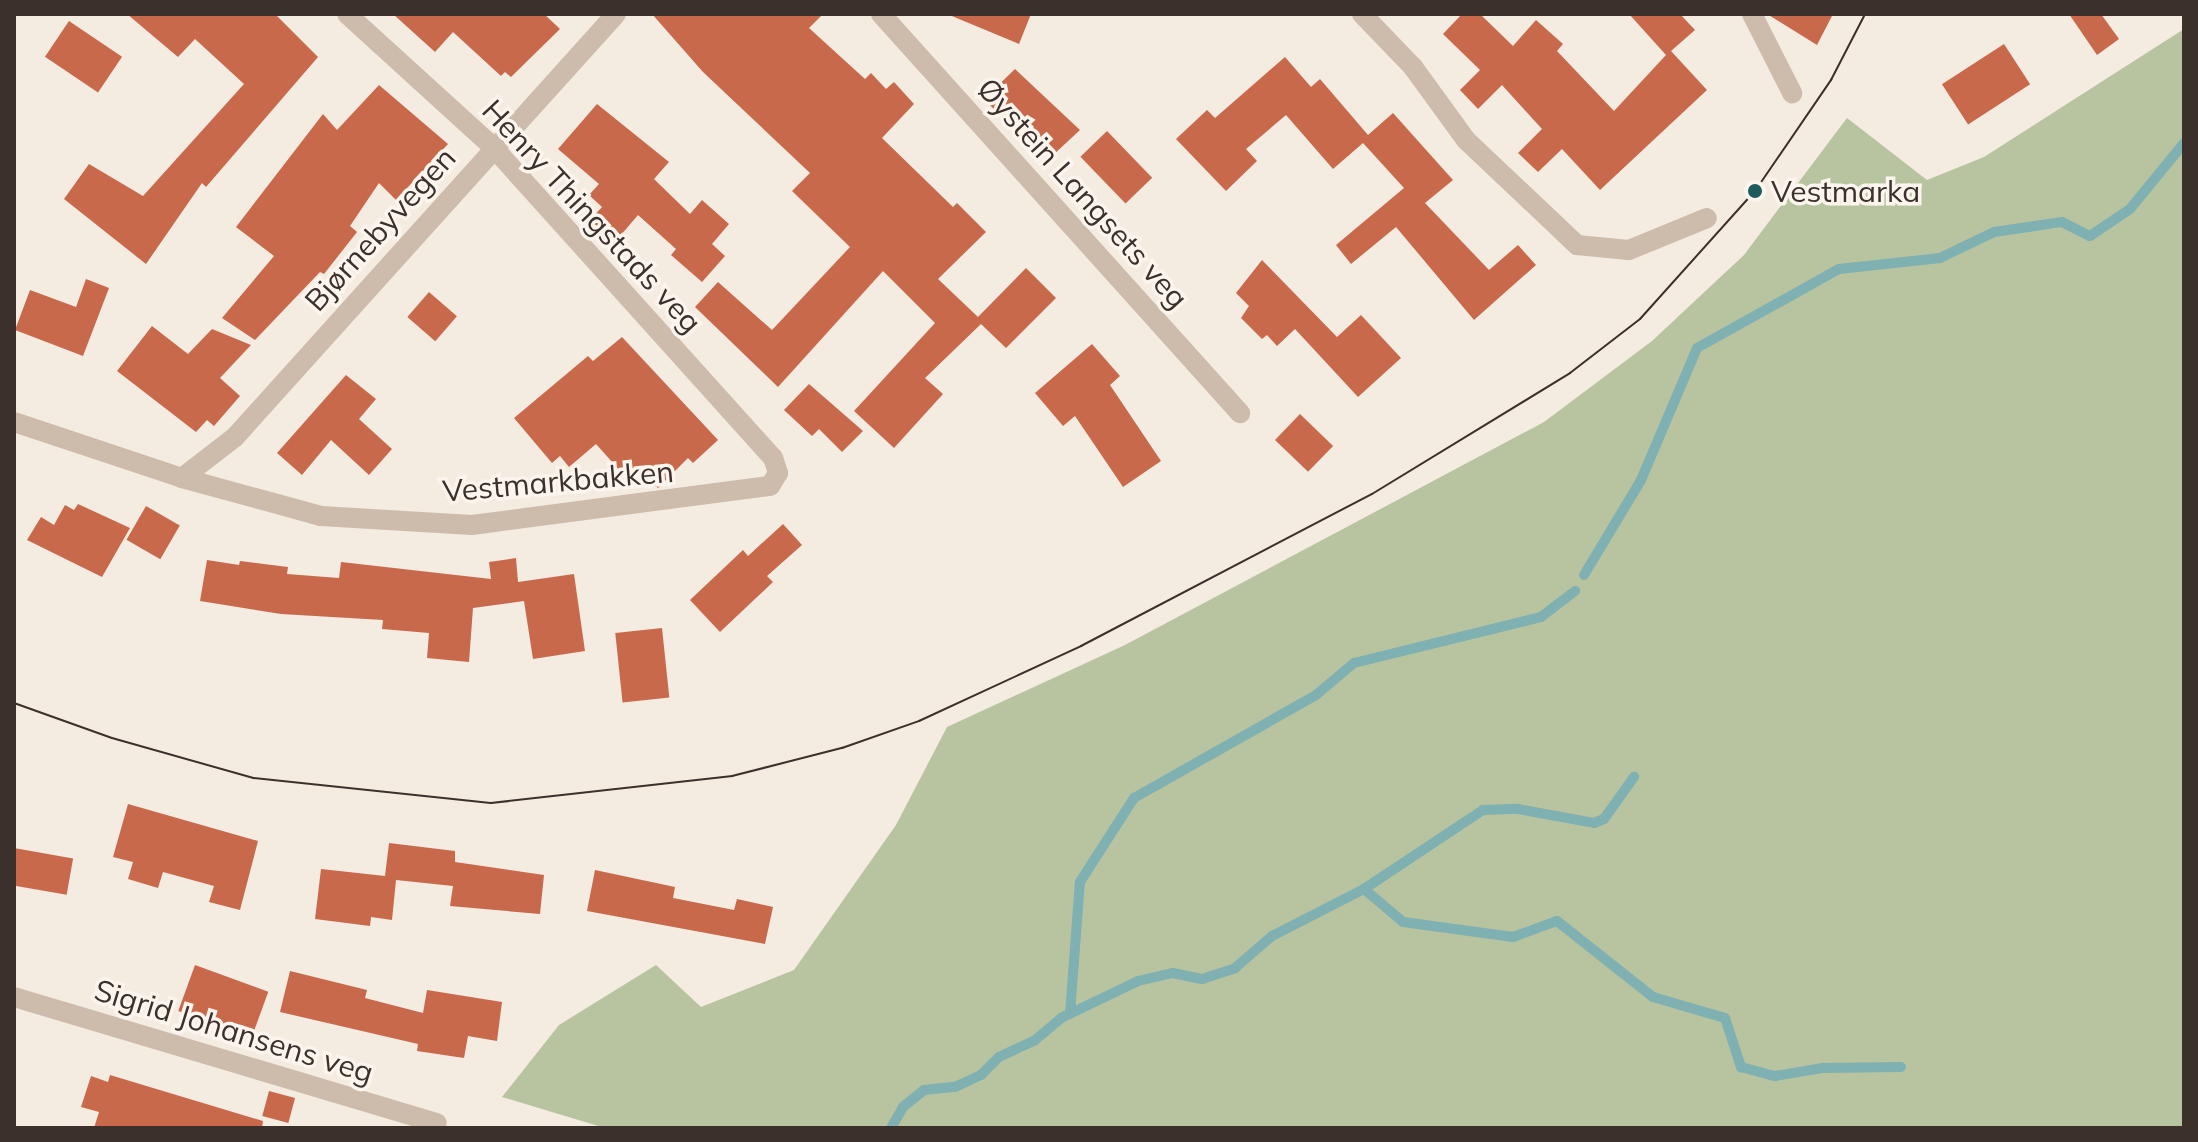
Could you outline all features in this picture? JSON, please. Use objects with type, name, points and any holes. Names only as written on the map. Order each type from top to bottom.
[{"type":"street","name":"Henry Thingstads veg","points":[[347,14],[493,147],[773,458],[778,473]]},
{"type":"street","name":"Bjørnebyvegen","points":[[182,478],[235,437],[616,14]]},
{"type":"street","name":"Øystein Langsets veg","points":[[881,14],[1240,413]]},
{"type":"street","points":[[1362,14],[1413,67],[1466,140],[1564,237],[1592,249],[1629,250],[1707,218]]},
{"type":"street","points":[[1752,14],[1792,93]]},
{"type":"street","name":"Vestmarkbakken","points":[[14,422],[182,478],[321,516],[472,525],[754,492],[770,486],[778,473]]},
{"type":"street","name":"Sigrid Johansens veg","points":[[14,997],[437,1123]]},
{"type":"green space","points":[[2184,29],[2184,1128],[605,1128],[502,1097],[559,1025],[656,965],[701,1007],[794,970],[896,825],[947,727],[1125,645],[1544,422],[1652,341],[1744,255],[1847,118],[1927,180],[1984,157]]},
{"type":"building","points":[[127,14],[275,14],[318,57],[206,187],[202,183],[146,264],[64,199],[89,164],[143,196],[244,84],[195,39],[178,57]]},
{"type":"building","points":[[393,14],[544,14],[560,29],[511,77],[505,72],[501,76],[453,32],[435,52]]},
{"type":"building","points":[[652,14],[823,14],[809,28],[865,79],[871,73],[886,89],[894,82],[914,104],[882,138],[953,207],[957,203],[986,232],[938,279],[978,317],[1026,268],[1056,298],[1006,348],[981,324],[925,378],[943,394],[894,448],[854,411],[935,323],[883,271],[778,387],[695,307],[718,282],[772,330],[850,247],[792,191],[810,173],[703,72]]},
{"type":"building","points":[[947,14],[1031,14],[1019,44]]},
{"type":"building","points":[[1462,14],[1480,14],[1513,46],[1536,20],[1563,44],[1557,51],[1614,111],[1666,55],[1629,14],[1680,14],[1695,30],[1671,51],[1707,90],[1600,190],[1562,149],[1538,172],[1518,153],[1542,129],[1502,85],[1478,109],[1460,90],[1480,70],[1443,34]]},
{"type":"building","points":[[1767,14],[1833,14],[1817,45]]},
{"type":"building","points":[[2069,14],[2101,14],[2119,39],[2097,55]]},
{"type":"building","points":[[69,21],[122,57],[98,92],[45,57]]},
{"type":"building","points":[[2004,44],[2030,84],[1968,125],[1942,84]]},
{"type":"building","points":[[1285,57],[1311,87],[1320,79],[1368,135],[1393,113],[1453,180],[1425,203],[1489,270],[1518,245],[1536,265],[1474,320],[1396,227],[1351,264],[1336,245],[1404,188],[1363,143],[1333,169],[1286,115],[1246,149],[1257,161],[1226,191],[1176,139],[1207,110],[1215,118]]},
{"type":"building","points":[[1015,69],[1080,130],[1052,156],[1018,120],[1011,127],[984,99]]},
{"type":"building","points":[[379,85],[448,144],[396,200],[379,183],[350,226],[357,232],[324,274],[320,272],[255,340],[222,318],[274,256],[236,227],[323,114],[337,130]]},
{"type":"building","points":[[597,104],[669,162],[654,179],[690,214],[702,200],[729,224],[712,244],[725,256],[702,282],[671,255],[676,249],[638,215],[615,242],[590,220],[602,207],[589,195],[599,184],[558,149]]},
{"type":"building","points":[[1107,131],[1152,178],[1126,203],[1080,157]]},
{"type":"building","points":[[1262,260],[1337,337],[1361,315],[1401,358],[1358,397],[1295,329],[1277,346],[1267,335],[1262,339],[1241,318],[1249,306],[1236,293]]},
{"type":"building","points":[[86,279],[109,288],[83,356],[15,330],[30,290],[76,307]]},
{"type":"building","points":[[429,292],[457,316],[435,341],[407,317]]},
{"type":"building","points":[[152,326],[188,354],[212,329],[251,345],[220,378],[240,396],[214,426],[207,420],[196,432],[117,371]]},
{"type":"building","points":[[622,337],[718,440],[693,463],[688,458],[658,488],[639,473],[630,482],[596,444],[569,467],[560,456],[552,463],[514,418],[588,356],[593,361]]},
{"type":"building","points":[[1092,344],[1120,376],[1110,385],[1161,461],[1123,487],[1075,416],[1063,426],[1035,393]]},
{"type":"building","points":[[346,375],[376,399],[359,419],[392,449],[369,475],[331,440],[302,475],[277,453]]},
{"type":"building","points":[[809,384],[863,431],[842,452],[819,429],[812,436],[784,410]]},
{"type":"building","points":[[1300,414],[1333,446],[1308,472],[1275,440]]},
{"type":"building","points":[[78,504],[130,528],[102,577],[27,540],[41,517],[54,525],[65,505],[74,510]]},
{"type":"building","points":[[146,506],[180,526],[160,559],[127,540]]},
{"type":"building","points":[[783,524],[802,545],[767,576],[773,582],[720,632],[690,600],[743,550],[748,556]]},
{"type":"building","points":[[516,558],[518,582],[574,574],[585,651],[533,659],[524,601],[473,608],[469,662],[427,658],[429,633],[382,629],[383,620],[281,614],[200,601],[207,560],[288,567],[287,574],[339,578],[341,562],[491,579],[489,562]]},
{"type":"building","points":[[662,628],[669,698],[623,703],[615,633]]},
{"type":"building","points":[[128,804],[258,841],[240,910],[209,902],[214,886],[163,872],[158,888],[128,879],[133,862],[113,857]]},
{"type":"building","points":[[389,843],[455,851],[455,862],[544,875],[540,914],[450,906],[453,886],[396,880],[392,920],[371,917],[370,926],[315,919],[321,869],[385,876]]},
{"type":"building","points":[[14,848],[73,858],[67,895],[14,886]]},
{"type":"building","points":[[595,870],[675,887],[673,898],[734,910],[737,899],[773,907],[765,944],[587,911]]},
{"type":"building","points":[[195,965],[268,992],[252,1038],[178,1011]]},
{"type":"building","points":[[290,971],[367,990],[365,998],[423,1013],[427,990],[502,1002],[497,1041],[468,1036],[464,1058],[417,1051],[418,1044],[280,1012]]},
{"type":"building","points":[[110,1075],[263,1121],[262,1128],[94,1128],[99,1112],[81,1107],[91,1076],[108,1082]]},
{"type":"building","points":[[269,1091],[295,1098],[288,1123],[262,1116]]},
{"type":"waterway","points":[[1584,575],[1641,480],[1697,348],[1839,269],[1940,258],[1994,232],[2062,222],[2090,236],[2130,209],[2184,143]]},
{"type":"waterway","points":[[1070,1014],[1080,882],[1134,798],[1316,695],[1354,663],[1541,617],[1575,591]]},
{"type":"waterway","points":[[1364,889],[1483,810],[1518,809],[1594,823],[1604,819],[1634,777]]},
{"type":"waterway","points":[[891,1128],[903,1107],[924,1090],[955,1087],[981,1075],[999,1057],[1034,1041],[1061,1018],[1138,981],[1173,973],[1202,979],[1235,968],[1272,936],[1364,889],[1403,922],[1513,937],[1557,921],[1653,997],[1725,1018],[1741,1067],[1775,1076],[1823,1068],[1901,1067]]},
{"type":"tram line","points":[[14,703],[112,738],[253,778],[491,803],[732,776],[842,748],[919,721],[1081,646],[1372,494],[1570,373],[1640,319],[1755,191],[1831,80],[1865,14]]},
{"type":"place","name":"Vestmarka","points":[[1755,191]]}]
